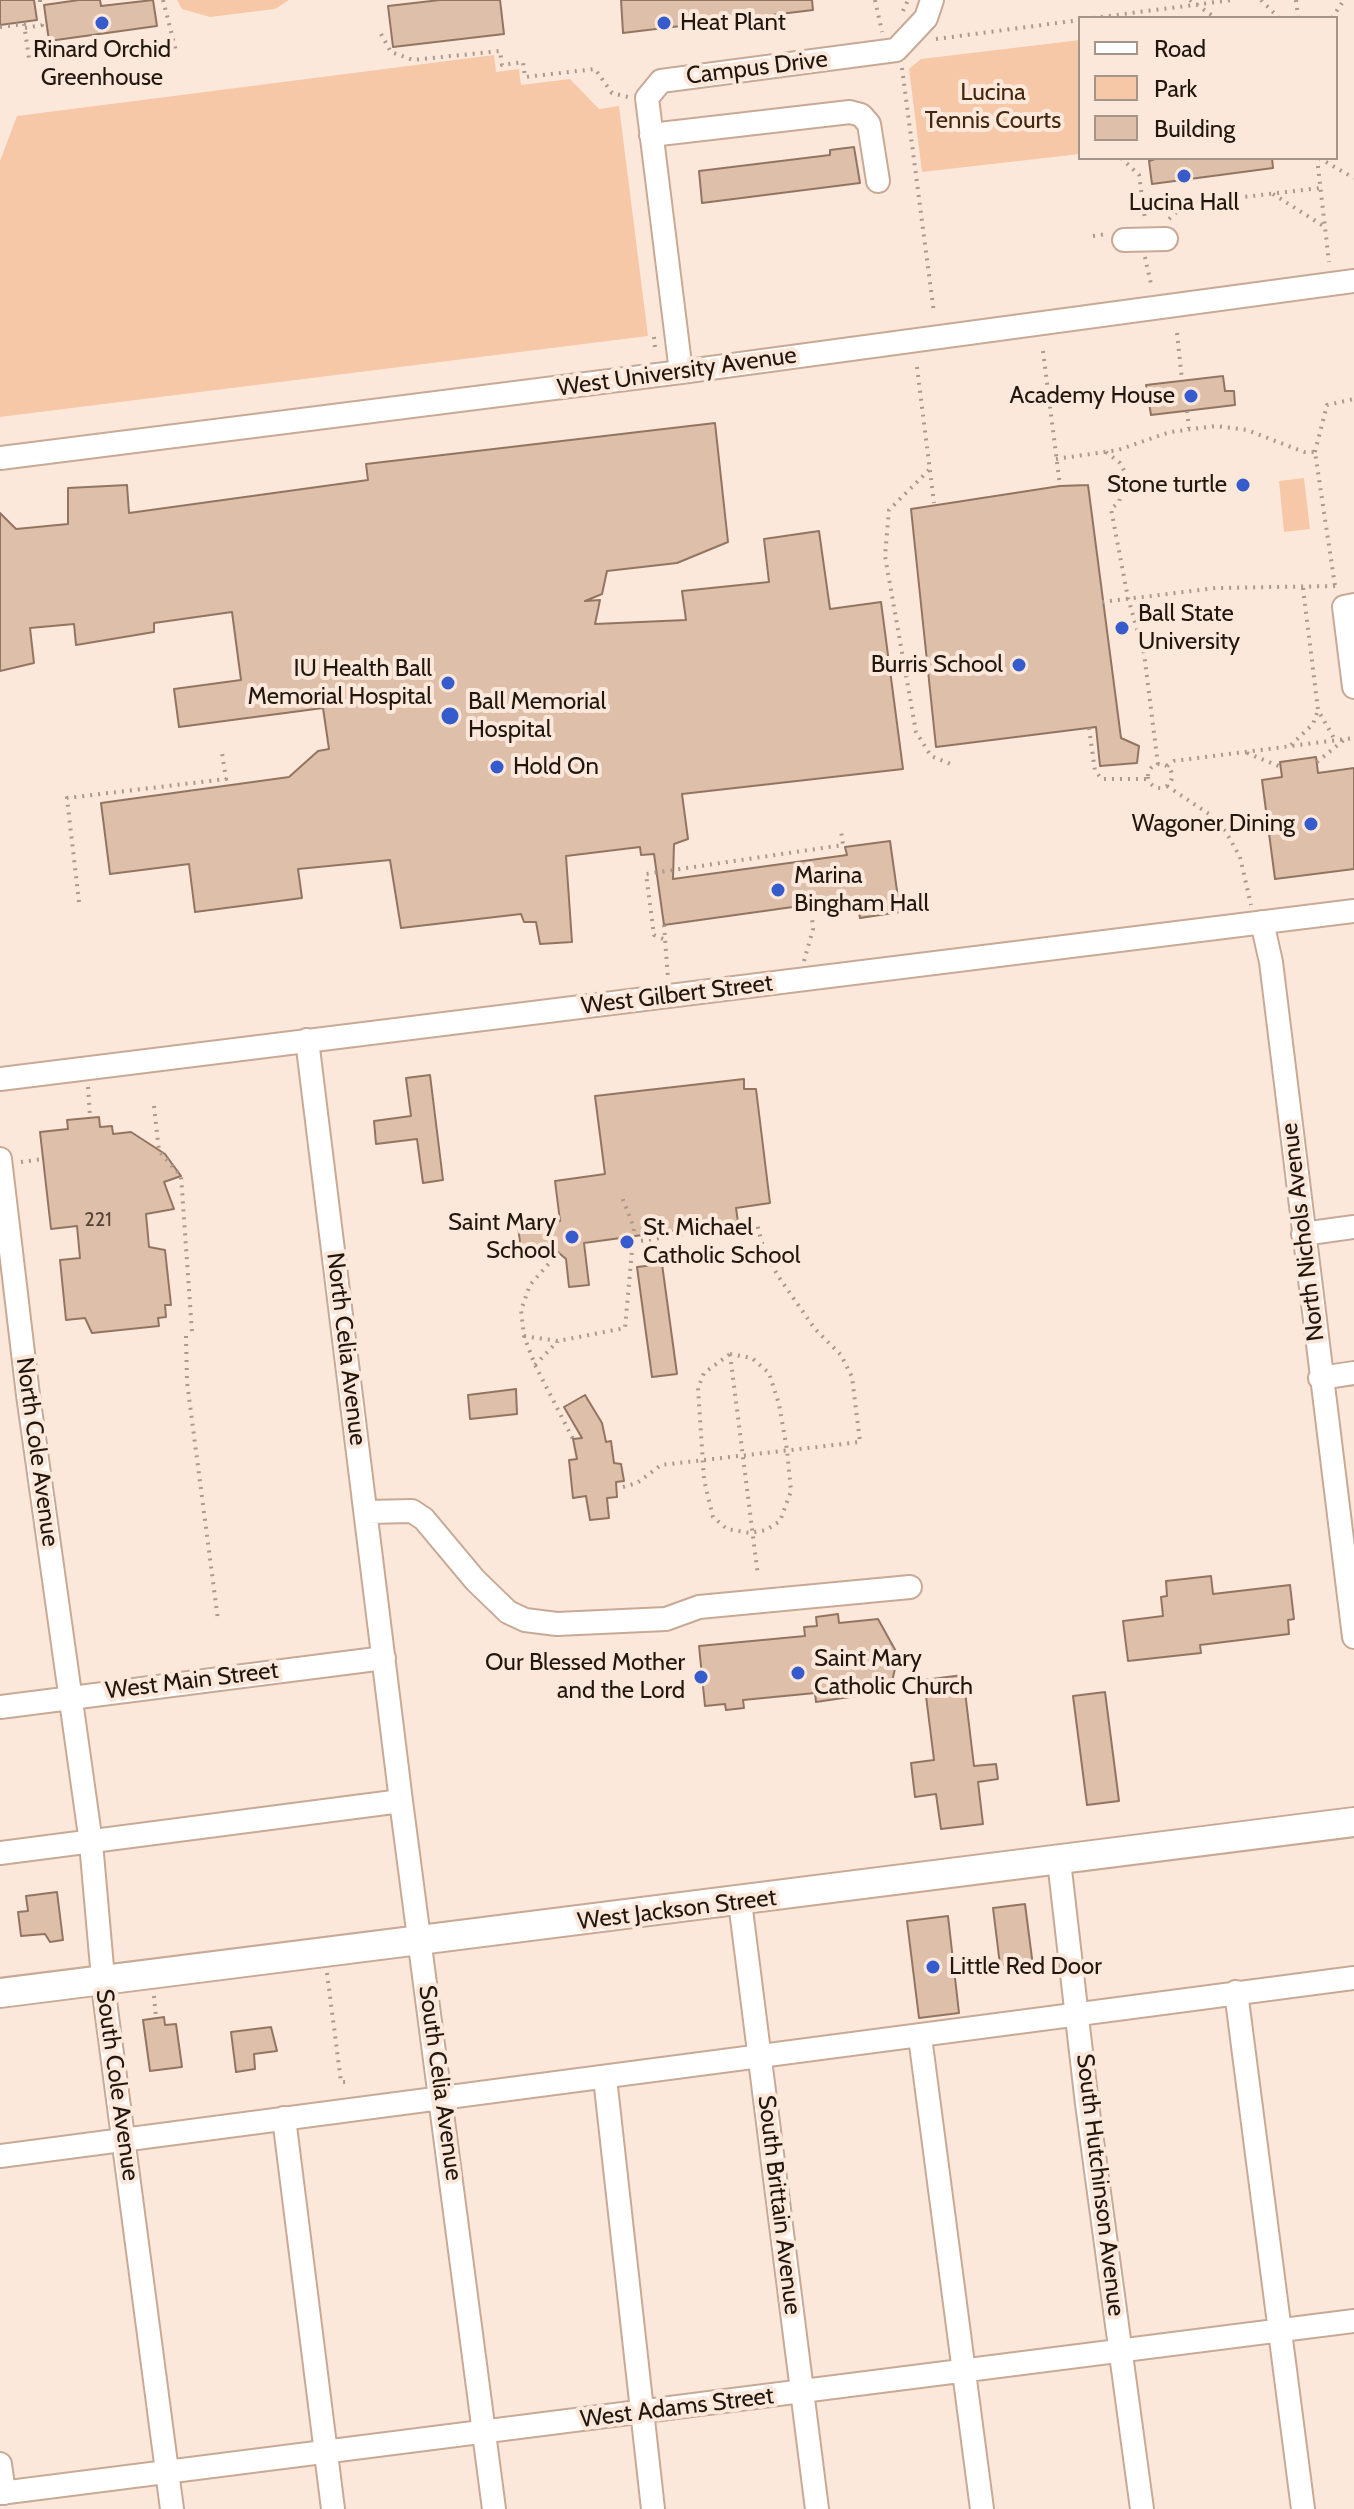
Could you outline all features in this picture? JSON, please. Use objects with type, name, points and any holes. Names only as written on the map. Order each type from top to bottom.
[{"type":"main road","name":"West Jackson Street","points":[[0,1993],[740,1902],[1354,1822]]},
{"type":"street","name":"Campus Drive","points":[[681,372],[647,98],[661,81],[896,50],[926,18],[932,0]]},
{"type":"street","points":[[651,135],[850,112],[861,115],[869,124],[878,181]]},
{"type":"street","points":[[1124,240],[1166,239]]},
{"type":"street","name":"West University Avenue","points":[[0,458],[681,372],[1354,281]]},
{"type":"street","points":[[1349,595],[1344,607],[1354,687]]},
{"type":"street","name":"West Gilbert Street","points":[[0,1079],[1354,911]]},
{"type":"street","name":"North Nichols Avenue","points":[[1262,922],[1271,962],[1320,1378],[1348,1540],[1354,1637]]},
{"type":"street","name":"North Celia Avenue","points":[[307,1040],[384,1658]]},
{"type":"street","name":"North Cole Avenue","points":[[5,1161],[28,1395],[72,1697]]},
{"type":"street","points":[[1303,1234],[1354,1227]]},
{"type":"street","points":[[1320,1378],[1354,1373]]},
{"type":"street","points":[[367,1512],[412,1511],[424,1519],[467,1571],[508,1612],[525,1620],[557,1624],[666,1619],[699,1607],[910,1587]]},
{"type":"street","name":"West Main Street","points":[[0,1707],[384,1658]]},
{"type":"street","name":"South Celia Avenue","points":[[384,1658],[494,2509]]},
{"type":"street","name":"South Cole Avenue","points":[[72,1697],[91,1843],[103,1981],[172,2509]]},
{"type":"street","points":[[0,1853],[401,1801]]},
{"type":"street","name":"South Hutchinson Avenue","points":[[1059,1861],[1079,2013],[1087,2104],[1142,2509]]},
{"type":"street","name":"South Brittain Avenue","points":[[740,1902],[817,2509]]},
{"type":"street","points":[[0,2156],[1354,1978]]},
{"type":"street","points":[[1236,1992],[1303,2509]]},
{"type":"street","points":[[920,2037],[982,2509]]},
{"type":"street","points":[[605,2078],[653,2509]]},
{"type":"street","points":[[284,2118],[333,2509]]},
{"type":"street","name":"West Adams Street","points":[[2,2493],[1354,2321]]},
{"type":"street","points":[[0,2464],[2,2493]]},
{"type":"path","points":[[163,0],[176,51]]},
{"type":"path","points":[[875,0],[879,28],[882,32],[890,31]]},
{"type":"path","points":[[1190,0],[1213,16]]},
{"type":"path","points":[[1135,15],[1232,0]]},
{"type":"path","points":[[1261,0],[1277,16]]},
{"type":"path","points":[[25,28],[42,25],[41,20]]},
{"type":"path","points":[[933,39],[1078,20]]},
{"type":"path","points":[[0,27],[24,24],[29,58]]},
{"type":"path","points":[[381,34],[391,52],[413,60],[500,51],[502,65],[523,62],[525,77],[595,69],[612,93],[627,95],[629,111]]},
{"type":"path","points":[[912,58],[902,68],[934,313]]},
{"type":"path","points":[[1318,160],[1329,262]]},
{"type":"path","points":[[1322,160],[1354,178]]},
{"type":"path","points":[[1142,209],[1320,188]]},
{"type":"path","points":[[1271,193],[1325,227]]},
{"type":"path","points":[[653,332],[655,348]]},
{"type":"path","points":[[1177,333],[1182,380]]},
{"type":"path","points":[[1043,351],[1060,486]]},
{"type":"path","points":[[917,367],[934,503]]},
{"type":"path","points":[[1335,586],[1315,452],[1327,405],[1354,399]]},
{"type":"path","points":[[1187,411],[1189,428]]},
{"type":"path","points":[[1056,459],[1106,452],[1189,428],[1247,430],[1304,452],[1315,452]]},
{"type":"path","points":[[1106,452],[1120,463],[1126,474],[1119,502],[1111,509],[1128,598],[1144,653],[1158,765]]},
{"type":"path","points":[[929,470],[889,510],[885,556],[916,732],[931,756],[951,764]]},
{"type":"path","points":[[1102,602],[1216,588],[1335,586],[1349,595]]},
{"type":"path","points":[[1303,587],[1318,710],[1335,740]]},
{"type":"path","points":[[1291,746],[1313,724],[1318,710]]},
{"type":"path","points":[[1089,728],[1095,771],[1102,779],[1149,779],[1156,787],[1167,786],[1209,814],[1226,832],[1240,857],[1251,906],[1262,922]]},
{"type":"path","points":[[1149,779],[1151,768],[1167,766],[1174,761],[1354,738]]},
{"type":"path","points":[[1317,762],[1345,739]]},
{"type":"path","points":[[1245,751],[1259,761],[1281,767]]},
{"type":"path","points":[[79,902],[67,798],[226,779],[222,753]]},
{"type":"path","points":[[1167,766],[1172,776],[1167,786]]},
{"type":"path","points":[[663,939],[654,935],[646,874],[843,845],[841,831]]},
{"type":"path","points":[[804,964],[813,929],[811,905]]},
{"type":"path","points":[[664,925],[669,980]]},
{"type":"path","points":[[88,1085],[90,1117]]},
{"type":"path","points":[[154,1106],[159,1151],[181,1176],[192,1332]]},
{"type":"path","points":[[5,1161],[43,1159]]},
{"type":"path","points":[[524,1336],[558,1341],[625,1328],[634,1228],[622,1197]]},
{"type":"path","points":[[623,1487],[637,1483],[661,1465],[860,1442],[852,1377],[841,1355],[815,1329],[778,1276],[764,1250],[757,1224],[633,1242]]},
{"type":"path","points":[[559,1252],[530,1285],[521,1310],[524,1336],[535,1365],[573,1439]]},
{"type":"path","points":[[186,1336],[187,1382],[218,1620]]},
{"type":"path","points":[[535,1365],[558,1341]]},
{"type":"path","points":[[730,1354],[750,1533],[758,1576]]},
{"type":"path","points":[[730,1354],[752,1358],[769,1373],[779,1404],[787,1450],[791,1491],[780,1521],[766,1530],[750,1533],[727,1529],[713,1517],[706,1497],[698,1388],[704,1373],[730,1354]]},
{"type":"path","points":[[327,1971],[341,2082],[348,2082]]},
{"type":"path","points":[[153,1993],[156,2018]]},
{"type":"green space","points":[[177,0],[289,0],[275,9],[210,17],[182,9]]},
{"type":"green space","name":"Lucina Tennis Courts","points":[[1078,40],[1078,154],[922,172],[909,69],[921,59]]},
{"type":"green space","points":[[494,55],[496,72],[519,69],[521,85],[570,79],[599,109],[619,106],[648,336],[0,417],[0,161],[17,116]]},
{"type":"green space","points":[[1304,478],[1310,529],[1284,532],[1279,481]]},
{"type":"building","points":[[0,0],[34,0],[37,20],[0,25]]},
{"type":"building","name":"Rinard Orchid Greenhouse","points":[[100,0],[101,6],[153,0],[157,26],[49,41],[44,5]]},
{"type":"building","points":[[440,0],[500,0],[504,34],[393,47],[388,6]]},
{"type":"building","name":"Heat Plant","points":[[621,0],[812,0],[813,10],[623,33]]},
{"type":"building","points":[[854,147],[860,183],[702,203],[699,171],[830,155],[830,150]]},
{"type":"building","name":"Lucina Hall","points":[[1272,160],[1273,168],[1152,184],[1149,161]]},
{"type":"building","name":"Academy House","points":[[1223,376],[1225,391],[1234,391],[1235,405],[1151,415],[1146,385]]},
{"type":"building","name":"IU Health Ball Memorial Hospital","points":[[715,423],[728,542],[677,563],[607,571],[602,594],[585,601],[600,600],[595,624],[686,620],[682,591],[769,582],[764,539],[819,531],[830,609],[881,602],[903,769],[682,794],[688,839],[674,844],[673,879],[847,855],[845,847],[890,841],[900,912],[860,918],[857,898],[664,925],[654,854],[641,855],[640,847],[566,856],[572,942],[540,944],[536,922],[524,922],[521,914],[401,928],[390,860],[298,869],[302,898],[195,912],[189,864],[110,874],[101,803],[289,777],[318,751],[329,749],[323,708],[179,727],[174,689],[241,680],[232,612],[154,623],[154,632],[76,645],[74,624],[30,628],[34,663],[0,671],[0,513],[16,529],[68,524],[68,488],[127,485],[129,513],[368,480],[366,464]]},
{"type":"building","name":"Burris School","points":[[1088,485],[1121,738],[1139,746],[1137,763],[1100,766],[1096,727],[936,747],[911,509],[1060,486]]},
{"type":"building","name":"Wagoner Dining","points":[[1316,757],[1318,773],[1354,768],[1354,869],[1275,879],[1262,780],[1282,777],[1280,762]]},
{"type":"building","points":[[430,1075],[443,1180],[423,1183],[417,1139],[376,1144],[374,1121],[411,1116],[406,1078]]},
{"type":"building","points":[[744,1079],[744,1089],[756,1089],[770,1203],[736,1208],[738,1222],[584,1243],[589,1285],[569,1287],[566,1259],[552,1247],[521,1251],[518,1226],[560,1221],[555,1181],[605,1174],[595,1096]]},
{"type":"building","points":[[99,1117],[100,1127],[112,1126],[113,1134],[131,1132],[165,1154],[181,1176],[164,1182],[174,1209],[146,1214],[149,1247],[165,1250],[171,1305],[165,1305],[166,1317],[158,1318],[159,1326],[92,1333],[85,1318],[66,1320],[60,1260],[80,1258],[77,1226],[51,1229],[40,1132],[68,1129],[67,1120]]},
{"type":"building","points":[[662,1264],[677,1374],[652,1377],[637,1267]]},
{"type":"building","points":[[516,1389],[517,1414],[470,1419],[468,1395]]},
{"type":"building","points":[[585,1395],[602,1423],[606,1442],[611,1441],[614,1463],[621,1464],[624,1481],[616,1482],[617,1497],[607,1498],[609,1518],[590,1520],[586,1496],[573,1498],[569,1460],[577,1459],[573,1439],[582,1438],[564,1407]]},
{"type":"building","points":[[1211,1576],[1213,1594],[1290,1585],[1294,1619],[1288,1620],[1289,1634],[1200,1645],[1201,1653],[1128,1661],[1123,1621],[1163,1616],[1161,1597],[1167,1596],[1166,1581]]},
{"type":"building","name":"Saint Mary Catholic Church","points":[[838,1614],[839,1623],[878,1619],[898,1655],[890,1691],[816,1702],[815,1693],[743,1700],[744,1708],[726,1710],[725,1704],[705,1706],[699,1646],[805,1636],[804,1627],[817,1626],[816,1617]]},
{"type":"building","points":[[963,1675],[974,1766],[996,1764],[998,1779],[978,1782],[983,1824],[941,1829],[936,1794],[915,1797],[911,1763],[934,1760],[924,1680]]},
{"type":"building","points":[[1105,1692],[1119,1801],[1087,1805],[1073,1696]]},
{"type":"building","points":[[57,1892],[63,1940],[50,1942],[45,1934],[21,1936],[18,1912],[28,1911],[26,1896]]},
{"type":"building","points":[[1025,1904],[1034,1974],[1017,1976],[1016,1963],[1000,1965],[993,1908]]},
{"type":"building","name":"Little Red Door","points":[[948,1916],[959,2013],[919,2018],[907,1921]]},
{"type":"building","points":[[164,2017],[165,2025],[176,2024],[182,2067],[150,2071],[143,2020]]},
{"type":"building","points":[[271,2027],[277,2051],[254,2054],[255,2069],[236,2072],[231,2032]]},
{"type":"place","name":"Rinard Orchid Greenhouse","points":[[102,23]]},
{"type":"place","name":"Heat Plant","points":[[664,23]]},
{"type":"place","name":"Lucina Hall","points":[[1184,176]]},
{"type":"place","name":"Academy House","points":[[1191,396]]},
{"type":"place","name":"Stone turtle","points":[[1243,485]]},
{"type":"place","name":"Ball State University","points":[[1122,628]]},
{"type":"place","name":"Burris School","points":[[1019,665]]},
{"type":"place","name":"IU Health Ball Memorial Hospital","points":[[448,683]]},
{"type":"place","name":"Ball Memorial Hospital","points":[[450,716]]},
{"type":"place","name":"Hold On","points":[[497,767]]},
{"type":"place","name":"Wagoner Dining","points":[[1311,824]]},
{"type":"place","name":"Marina Bingham Hall","points":[[778,890]]},
{"type":"place","name":"Saint Mary School","points":[[572,1237]]},
{"type":"place","name":"St. Michael Catholic School","points":[[627,1242]]},
{"type":"place","name":"Saint Mary Catholic Church","points":[[798,1673]]},
{"type":"place","name":"Our Blessed Mother and the Lord","points":[[701,1677]]},
{"type":"place","name":"Little Red Door","points":[[933,1967]]}]
